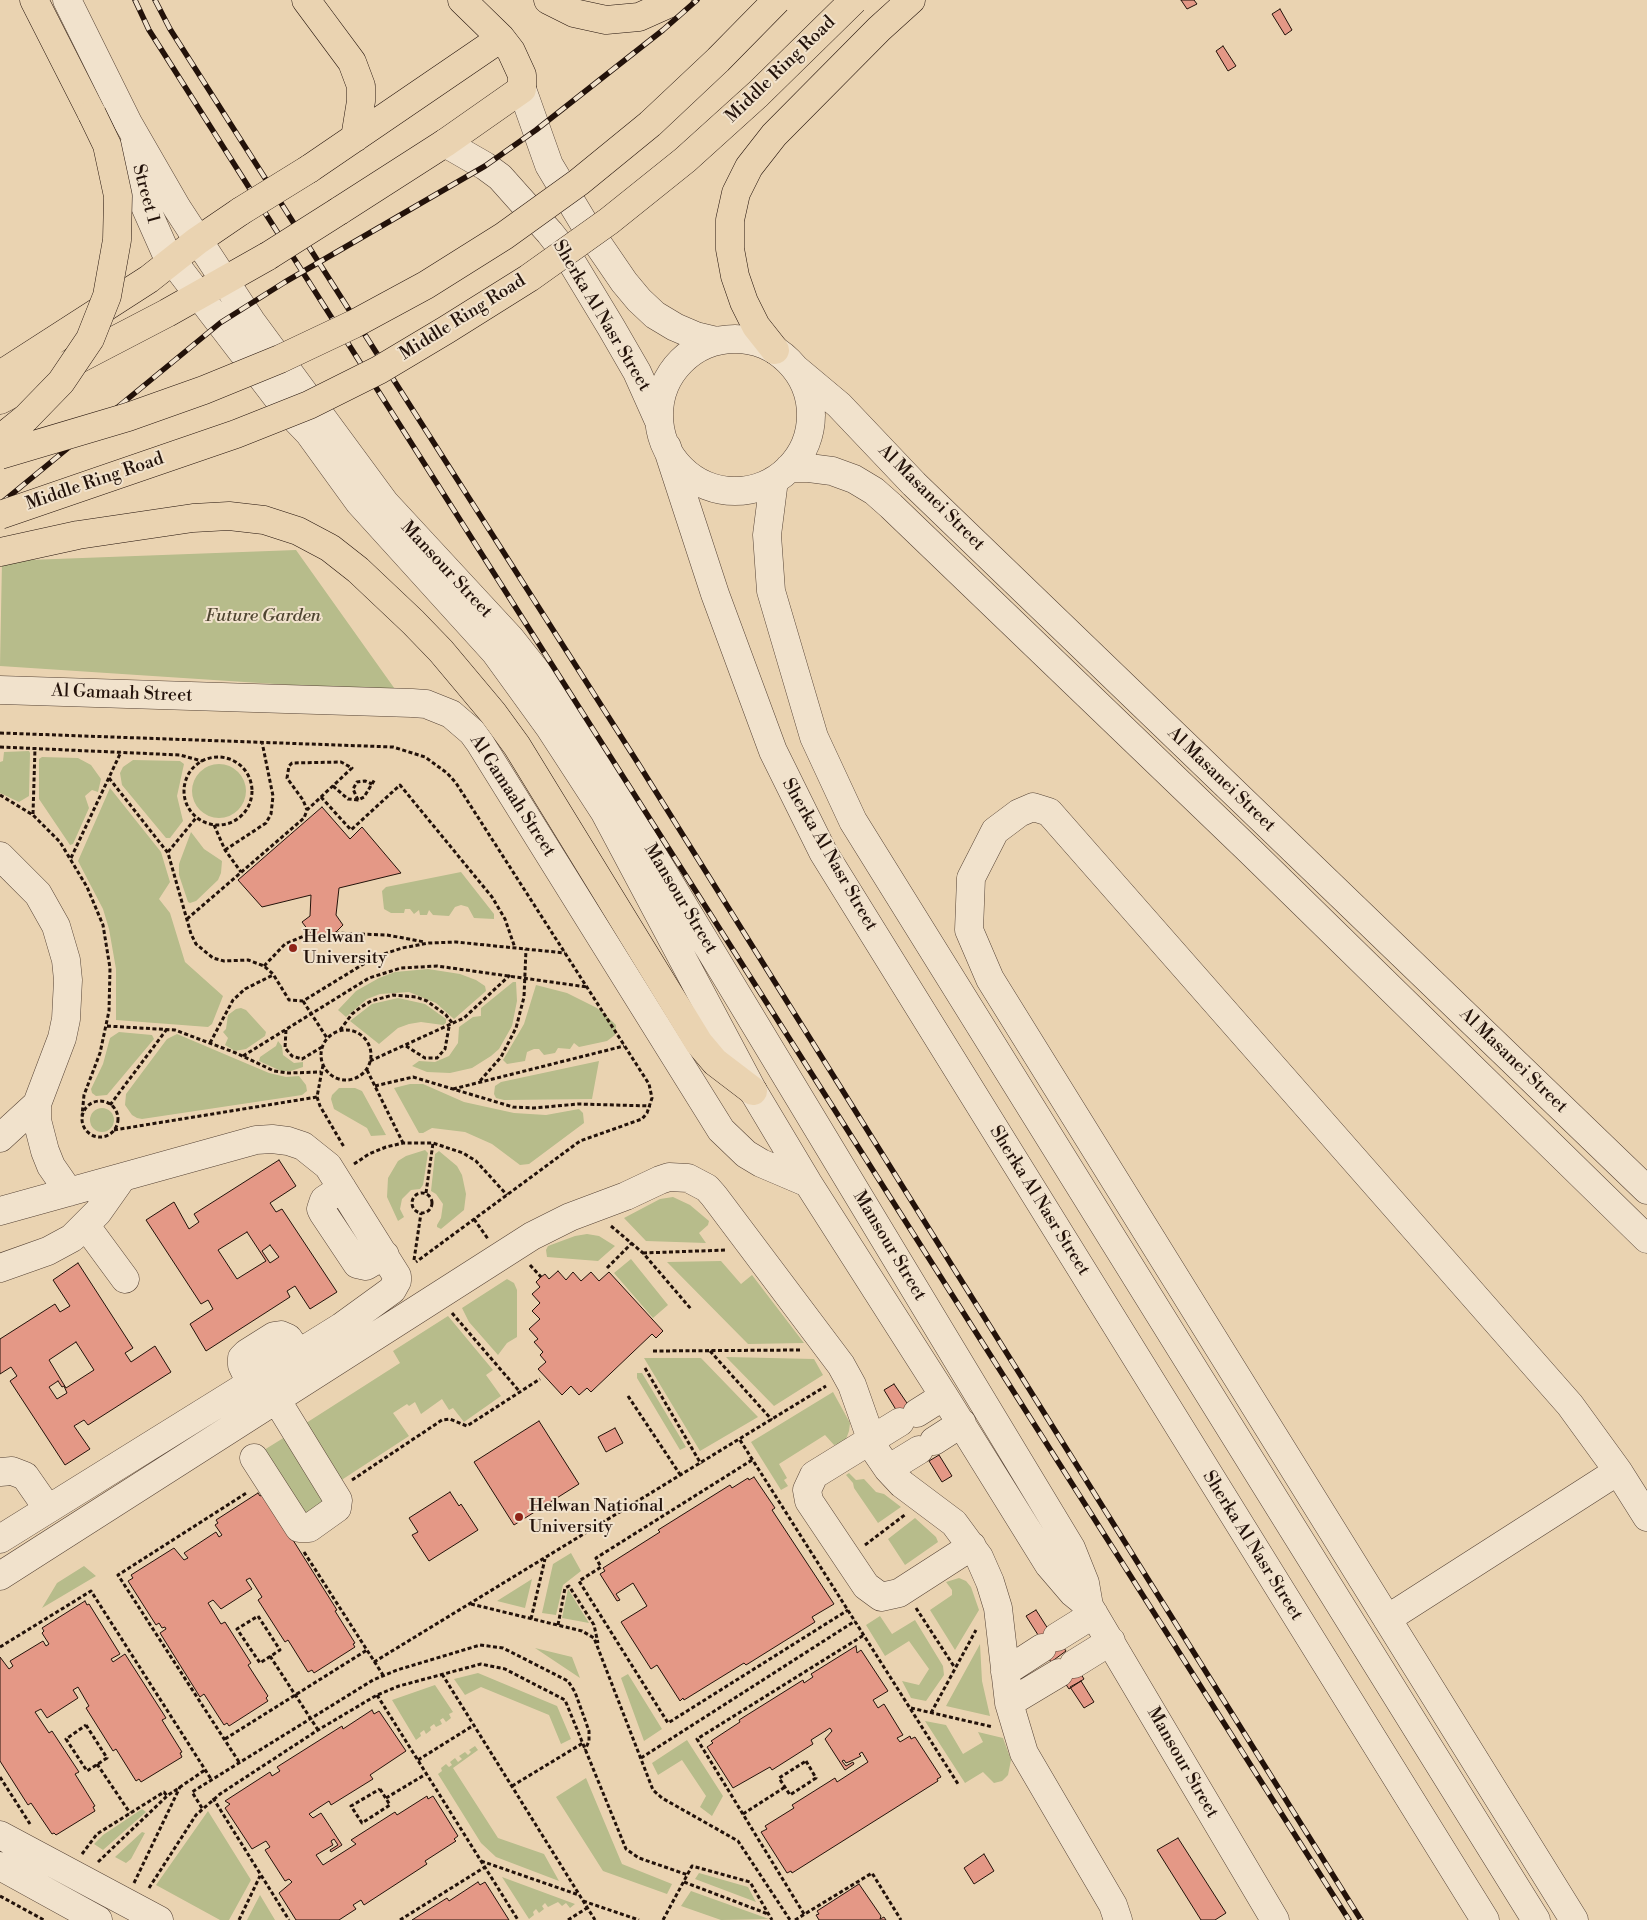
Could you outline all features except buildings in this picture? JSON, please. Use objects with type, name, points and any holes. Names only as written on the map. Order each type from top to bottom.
[{"type":"main road","points":[[0,439],[26,418],[61,382],[90,339],[108,296],[117,240],[118,196],[107,146],[34,0]]},
{"type":"main road","points":[[306,0],[352,62],[361,86],[361,101],[354,138]]},
{"type":"main road","name":"Sherka Al Nasr Street","points":[[462,0],[501,38],[516,60],[522,75],[522,89]]},
{"type":"main road","points":[[548,0],[574,14],[606,20],[639,17],[677,0]]},
{"type":"main road","points":[[0,455],[128,417],[204,390],[280,359],[346,328],[426,285],[504,236],[579,182],[650,124],[718,60],[777,0]]},
{"type":"main road","name":"Middle Ring Road","points":[[0,515],[236,434],[309,404],[379,370],[446,330],[529,278],[609,221],[685,160],[758,94],[854,0]]},
{"type":"main road","points":[[774,350],[756,326],[744,302],[735,276],[730,248],[730,220],[736,192],[749,167],[774,135],[833,74],[911,0]]},
{"type":"main road","points":[[0,375],[149,280],[197,241],[354,138],[501,38]]},
{"type":"main road","points":[[0,400],[167,313],[199,293],[268,256],[445,144],[522,89]]},
{"type":"main road","points":[[0,552],[78,535],[193,518],[228,516],[264,520],[298,531],[330,548],[358,570],[442,651],[493,713],[517,746],[699,1043],[715,1062],[753,1091]]},
{"type":"street","name":"Street 1","points":[[67,0],[128,123],[197,241]]},
{"type":"street","name":"Sherka Al Nasr Street","points":[[522,89],[549,165],[585,225],[624,282],[638,300],[662,319],[696,336],[717,341]]},
{"type":"street","name":"Street 1","points":[[128,123],[145,206],[155,232],[173,261]]},
{"type":"street","name":"Sherka Al Nasr Street","points":[[445,144],[485,166],[500,177],[550,233],[583,280],[624,349],[658,419]]},
{"type":"street","name":"Mansour Street","points":[[197,241],[251,321],[373,487],[409,530],[510,638],[570,718],[1071,1548],[1085,1584],[1091,1610]]},
{"type":"street","name":"Mansour Street","points":[[173,261],[286,408],[309,433],[359,502],[494,652],[533,702],[604,811],[753,1091],[808,1183],[962,1423],[1049,1565],[1073,1593],[1091,1610],[1275,1920]]},
{"type":"street","points":[[782,474],[748,489],[727,489],[706,484],[683,469],[667,447],[658,419],[664,389],[679,364],[703,346],[717,341],[746,340],[774,350],[796,369],[808,393],[811,420],[805,446],[782,474],[766,535],[771,591],[814,737],[853,821],[1536,1920]]},
{"type":"street","name":"Al Masanei Street","points":[[796,369],[839,405],[914,484],[1647,1190]]},
{"type":"street","name":"Sherka Al Nasr Street","points":[[667,447],[715,594],[770,743],[788,784],[823,852],[1485,1920]]},
{"type":"street","name":"Al Masanei Street","points":[[782,474],[809,468],[832,471],[854,479],[874,491],[1250,851],[1647,1239]]},
{"type":"street","name":"Al Gamaah Street","points":[[0,690],[412,703],[426,704],[451,714],[472,732],[480,743],[722,1130],[733,1142],[760,1163],[808,1183]]},
{"type":"street","points":[[1574,1920],[990,979],[969,930],[971,878],[996,831],[1019,813],[1032,806],[1049,812],[1549,1380],[1595,1437],[1647,1517]]},
{"type":"street","points":[[1250,851],[1273,830]]},
{"type":"street","points":[[0,856],[38,894],[56,926],[66,960],[68,999],[66,1018],[37,1104],[40,1135],[45,1151],[51,1166],[69,1192]]},
{"type":"street","points":[[0,1138],[37,1104]]},
{"type":"street","points":[[0,1211],[256,1140],[272,1139],[303,1146],[317,1155],[340,1184],[397,1276],[395,1286],[341,1327],[0,1539]]},
{"type":"street","points":[[0,1576],[532,1236],[660,1180],[669,1177],[688,1178],[707,1188],[846,1373],[871,1440],[888,1469],[902,1484],[954,1523],[972,1546],[985,1569],[995,1595],[1009,1703],[1016,1732],[1034,1773],[1113,1905],[1118,1920]]},
{"type":"street","points":[[0,1268],[60,1245],[86,1226],[122,1178]]},
{"type":"street","points":[[86,1226],[125,1279]]},
{"type":"street","points":[[944,1396],[814,1475],[807,1490],[809,1501],[866,1586],[876,1595],[888,1597],[904,1590],[972,1546]]},
{"type":"street","points":[[260,1469],[297,1526],[303,1529],[310,1528],[337,1508],[338,1502],[333,1493],[276,1399]]},
{"type":"street","points":[[888,1469],[962,1423]]},
{"type":"street","points":[[0,1472],[12,1471],[25,1476],[48,1509]]},
{"type":"street","points":[[1387,1619],[1618,1471]]},
{"type":"street","points":[[1005,1672],[1050,1643],[1091,1610]]},
{"type":"street","points":[[1009,1703],[1110,1641]]},
{"type":"street","points":[[0,1835],[148,1914]]},
{"type":"street","points":[[0,1866],[98,1920]]},
{"type":"path","points":[[0,733],[393,747],[409,751],[436,764],[447,773],[464,794],[649,1084],[652,1098],[651,1106],[642,1119],[635,1124],[604,1131],[580,1141],[414,1264],[421,1213]]},
{"type":"path","points":[[225,850],[266,823],[271,814],[273,796],[262,742]]},
{"type":"path","points":[[0,747],[180,754],[202,761]]},
{"type":"path","points":[[33,815],[35,748]]},
{"type":"path","points":[[71,858],[121,752]]},
{"type":"path","points":[[212,758],[231,760],[246,772],[250,780],[251,800],[247,809],[233,822],[214,825],[196,818],[190,811],[183,793],[188,774],[202,761],[212,758]]},
{"type":"path","points":[[187,919],[304,818],[307,810],[352,768],[341,762],[292,763],[288,766],[286,778],[303,800],[307,810]]},
{"type":"path","points":[[109,778],[168,853],[191,934],[204,953],[224,961],[248,960],[264,966],[273,974],[285,998],[293,1002],[303,1001],[376,957],[402,948],[428,943],[456,942],[565,953]]},
{"type":"path","points":[[333,786],[348,799],[358,800],[364,797],[375,779]]},
{"type":"path","points":[[358,800],[353,789],[357,782],[364,781],[372,784]]},
{"type":"path","points":[[321,797],[351,830],[400,786],[492,897],[505,920],[515,948]]},
{"type":"path","points":[[168,853],[196,818]]},
{"type":"path","points":[[214,825],[225,850],[242,872]]},
{"type":"path","points":[[264,966],[285,944],[311,933]]},
{"type":"path","points":[[335,933],[388,935],[428,943]]},
{"type":"path","points":[[480,1082],[501,1057],[516,1028],[524,997],[526,949]]},
{"type":"path","points":[[243,1056],[369,978],[401,968],[437,966],[511,974],[587,987]]},
{"type":"path","points":[[210,1043],[232,1000],[246,989],[273,974]]},
{"type":"path","points":[[370,1061],[452,1026],[477,1008],[511,974]]},
{"type":"path","points":[[340,1030],[353,1031],[364,1037],[370,1048],[370,1061],[366,1070],[358,1077],[349,1080],[338,1079],[329,1074],[320,1056],[327,1038],[340,1030],[352,1014],[361,1007],[376,999],[393,995],[416,997],[427,1001],[446,1015],[452,1026],[445,1049],[437,1058],[425,1058],[405,1046]]},
{"type":"path","points":[[303,1001],[327,1038]]},
{"type":"path","points":[[107,1026],[167,1029],[182,1032],[243,1056],[274,1071],[288,1073],[321,1072]]},
{"type":"path","points":[[110,1105],[167,1029]]},
{"type":"path","points":[[286,1029],[285,1048],[292,1056],[302,1059],[322,1047]]},
{"type":"path","points":[[453,1089],[624,1046]]},
{"type":"path","points":[[366,1070],[403,1143]]},
{"type":"path","points":[[375,1086],[413,1077],[514,1107],[534,1108],[578,1104],[651,1106]]},
{"type":"path","points":[[114,1130],[118,1116],[110,1105],[104,1102],[90,1104],[82,1116],[82,1122],[85,1129],[96,1136],[109,1134],[114,1130],[317,1097]]},
{"type":"path","points":[[340,1184],[354,1164],[369,1154],[403,1143],[432,1143],[463,1153],[476,1161],[507,1195]]},
{"type":"path","points":[[421,1213],[430,1210],[432,1205],[432,1200],[426,1193],[432,1143]]},
{"type":"path","points":[[421,1213],[413,1208],[413,1198],[416,1194],[426,1193]]},
{"type":"path","points":[[591,1210],[643,1253],[691,1309]]},
{"type":"path","points":[[607,1268],[632,1243]]},
{"type":"path","points":[[643,1253],[754,1249]]},
{"type":"path","points":[[530,1265],[541,1277]]},
{"type":"path","points":[[437,1296],[520,1392]]},
{"type":"path","points":[[653,1351],[829,1350]]},
{"type":"path","points":[[710,1351],[772,1420]]},
{"type":"path","points":[[645,1368],[701,1464]]},
{"type":"path","points":[[374,1662],[701,1464],[846,1373]]},
{"type":"path","points":[[333,1493],[442,1420],[450,1419],[467,1426],[540,1379]]},
{"type":"path","points":[[628,1396],[681,1476]]},
{"type":"path","points":[[740,1440],[958,1784]]},
{"type":"path","points":[[752,1460],[596,1558],[601,1567],[579,1580],[668,1723],[848,1610]]},
{"type":"path","points":[[240,1762],[118,1575],[260,1469]]},
{"type":"path","points":[[826,1576],[924,1500]]},
{"type":"path","points":[[303,1550],[383,1675]]},
{"type":"path","points":[[531,1619],[545,1559]]},
{"type":"path","points":[[558,1625],[565,1588],[569,1586],[594,1625],[598,1644],[650,1786],[657,1794],[733,1836],[743,1845],[790,1920]]},
{"type":"path","points":[[904,1590],[955,1668]]},
{"type":"path","points":[[0,1647],[91,1591],[211,1779]]},
{"type":"path","points":[[471,1604],[589,1633],[598,1644]]},
{"type":"path","points":[[258,1616],[280,1650],[270,1656],[260,1663],[237,1629],[258,1616]]},
{"type":"path","points":[[641,1758],[855,1621]]},
{"type":"path","points":[[931,1713],[977,1628]]},
{"type":"path","points":[[804,1914],[697,1739],[864,1635]]},
{"type":"path","points":[[202,1808],[192,1792],[310,1717],[383,1675],[480,1645],[503,1648],[568,1681],[575,1692],[590,1731],[589,1741],[585,1750]]},
{"type":"path","points":[[225,1739],[367,1650]]},
{"type":"path","points":[[270,1656],[318,1730]]},
{"type":"path","points":[[148,1914],[196,1815],[213,1798],[318,1730],[377,1695],[474,1665],[497,1666],[560,1696],[568,1704],[626,1848],[638,1858],[688,1874]]},
{"type":"path","points":[[442,1674],[595,1920]]},
{"type":"path","points":[[377,1695],[518,1920]]},
{"type":"path","points":[[910,1708],[1016,1732]]},
{"type":"path","points":[[86,1725],[108,1758],[97,1764],[87,1771],[66,1738],[86,1725]]},
{"type":"path","points":[[418,1760],[474,1725]]},
{"type":"path","points":[[512,1786],[583,1743]]},
{"type":"path","points":[[806,1761],[816,1778],[790,1795],[785,1787],[779,1778],[806,1761]]},
{"type":"path","points":[[97,1764],[130,1813]]},
{"type":"path","points":[[66,1871],[180,1786],[205,1770]]},
{"type":"path","points":[[386,1798],[426,1774]]},
{"type":"path","points":[[0,1777],[46,1848],[66,1871]]},
{"type":"path","points":[[143,1865],[180,1786]]},
{"type":"path","points":[[743,1814],[785,1787]]},
{"type":"path","points":[[380,1789],[386,1798],[390,1805],[362,1823],[351,1806],[380,1789]]},
{"type":"path","points":[[66,1871],[94,1836],[164,1792],[167,1796]]},
{"type":"path","points":[[213,1798],[289,1920]]},
{"type":"path","points":[[480,1860],[579,1895]]},
{"type":"path","points":[[663,1920],[692,1866],[750,1882],[772,1920]]},
{"type":"path","points":[[400,1920],[485,1867]]},
{"type":"path","points":[[795,1920],[872,1872],[901,1920]]},
{"type":"path","points":[[239,1920],[261,1875]]},
{"type":"path","points":[[684,1882],[769,1914]]},
{"type":"path","points":[[0,1898],[44,1920]]},
{"type":"path","points":[[582,1900],[639,1920]]},
{"type":"path","points":[[568,1920],[588,1908]]},
{"type":"green space","name":"Future Garden","points":[[296,550],[397,692],[0,666],[2,561]]},
{"type":"green space","points":[[29,751],[30,753],[29,796],[19,802],[0,793],[0,762],[3,761],[4,752]]},
{"type":"green space","points":[[42,757],[78,758],[91,765],[101,779],[98,792],[92,790],[85,796],[89,808],[73,844],[70,845],[39,799],[39,759]]},
{"type":"green space","points":[[133,760],[180,761],[184,764],[177,796],[183,821],[170,838],[166,838],[122,785],[120,773],[123,767]]},
{"type":"green space","points":[[214,764],[224,764],[234,768],[242,776],[246,791],[242,806],[234,814],[224,818],[214,818],[204,814],[196,806],[192,796],[192,786],[196,776],[204,768]]},
{"type":"green space","points":[[110,788],[161,852],[170,882],[159,899],[170,913],[185,962],[223,996],[212,1024],[208,1027],[116,1020],[116,969],[109,929],[103,909],[78,861]]},
{"type":"green space","points":[[191,832],[204,849],[222,861],[218,880],[196,901],[190,903],[179,875],[179,864]]},
{"type":"green space","points":[[461,872],[494,914],[494,919],[474,918],[468,907],[461,905],[455,907],[449,916],[433,915],[429,910],[427,915],[420,915],[419,910],[414,914],[410,909],[405,909],[404,913],[391,913],[384,909],[382,891],[386,887]]},
{"type":"green space","points":[[428,969],[460,974],[476,980],[485,986],[486,991],[454,1019],[436,1003],[409,992],[380,994],[367,999],[346,1017],[338,1010],[356,991],[379,978],[395,972]]},
{"type":"green space","points":[[513,982],[516,982],[517,1001],[512,1026],[499,1049],[491,1056],[472,1068],[450,1073],[427,1072],[412,1066],[419,1061],[435,1062],[449,1056],[458,1043],[459,1027],[473,1017],[481,1016],[481,1008]]},
{"type":"green space","points":[[536,985],[567,993],[597,1008],[616,1025],[615,1035],[607,1041],[579,1047],[574,1043],[570,1049],[558,1048],[555,1053],[544,1055],[539,1049],[534,1049],[527,1052],[525,1061],[507,1064],[503,1060],[524,1024]]},
{"type":"green space","points":[[398,998],[425,1004],[446,1019],[446,1023],[443,1025],[421,1022],[409,1024],[398,1028],[379,1044],[350,1021],[372,1004]]},
{"type":"green space","points":[[241,1008],[246,1010],[266,1032],[265,1036],[246,1049],[235,1051],[225,1045],[228,1038],[223,1032],[226,1029],[228,1015]]},
{"type":"green space","points":[[119,1032],[152,1035],[154,1039],[107,1095],[96,1096],[92,1093],[91,1089],[103,1064],[110,1038]]},
{"type":"green space","points":[[177,1034],[269,1073],[286,1077],[299,1076],[306,1085],[307,1091],[302,1095],[142,1119],[137,1118],[132,1115],[125,1105],[126,1094],[167,1039]]},
{"type":"green space","points":[[278,1041],[282,1046],[283,1055],[294,1063],[303,1062],[303,1067],[291,1071],[281,1071],[259,1061],[260,1057],[276,1046]]},
{"type":"green space","points":[[599,1061],[592,1099],[504,1100],[496,1098],[494,1094],[495,1086],[501,1082]]},
{"type":"green space","points":[[410,1084],[423,1084],[464,1102],[514,1113],[546,1115],[579,1109],[583,1113],[584,1123],[529,1164],[520,1165],[492,1144],[465,1132],[432,1128],[419,1133],[394,1088]]},
{"type":"green space","points":[[339,1088],[355,1088],[362,1091],[386,1135],[371,1136],[367,1128],[334,1109],[331,1099],[332,1095]]},
{"type":"green space","points":[[102,1108],[107,1109],[113,1115],[113,1125],[107,1131],[102,1132],[97,1131],[91,1125],[90,1120],[91,1115],[97,1109]]},
{"type":"green space","points":[[425,1150],[428,1153],[423,1185],[420,1189],[411,1190],[402,1199],[400,1209],[404,1217],[398,1221],[387,1197],[388,1178],[398,1161],[406,1156]]},
{"type":"green space","points":[[439,1151],[457,1166],[462,1175],[466,1194],[464,1210],[441,1229],[437,1225],[441,1218],[443,1204],[436,1194],[431,1191],[435,1154]]},
{"type":"green space","points":[[673,1197],[690,1205],[709,1221],[708,1225],[699,1233],[706,1243],[646,1241],[624,1218],[660,1199]]},
{"type":"green space","points":[[587,1234],[599,1236],[615,1246],[598,1261],[547,1257],[546,1250],[548,1246],[575,1236]]},
{"type":"green space","points":[[631,1259],[668,1305],[653,1318],[614,1273]]},
{"type":"green space","points":[[721,1261],[741,1284],[752,1275],[804,1343],[748,1344],[667,1262]]},
{"type":"green space","points":[[507,1279],[514,1283],[517,1290],[517,1337],[507,1343],[498,1355],[469,1322],[462,1308]]},
{"type":"green space","points":[[448,1316],[493,1370],[486,1375],[501,1396],[464,1422],[453,1408],[449,1410],[442,1399],[421,1414],[415,1402],[409,1406],[407,1404],[393,1413],[409,1436],[340,1481],[303,1425],[400,1363],[393,1351]]},
{"type":"green space","points":[[726,1357],[814,1359],[823,1375],[774,1406]]},
{"type":"green space","points":[[644,1358],[701,1358],[758,1417],[700,1451]]},
{"type":"green space","points":[[637,1373],[642,1373],[686,1447],[680,1450],[637,1378]]},
{"type":"green space","points":[[833,1392],[850,1423],[845,1442],[834,1445],[825,1435],[779,1464],[787,1478],[784,1480],[788,1486],[781,1490],[751,1442]]},
{"type":"green space","points":[[285,1437],[329,1506],[307,1519],[264,1450]]},
{"type":"green space","points":[[849,1473],[856,1480],[864,1479],[876,1492],[884,1494],[901,1507],[878,1523],[846,1475]]},
{"type":"green space","points":[[915,1518],[936,1537],[938,1542],[905,1565],[888,1539]]},
{"type":"green space","points":[[571,1553],[581,1571],[563,1585],[556,1615],[542,1613],[553,1564]]},
{"type":"green space","points":[[84,1566],[96,1576],[42,1608],[57,1583]]},
{"type":"green space","points":[[959,1578],[966,1581],[971,1587],[979,1610],[955,1650],[930,1610],[952,1595],[952,1590],[946,1582]]},
{"type":"green space","points":[[532,1579],[525,1608],[497,1601]]},
{"type":"green space","points":[[568,1589],[589,1623],[562,1618]]},
{"type":"green space","points":[[880,1616],[892,1634],[915,1620],[943,1666],[944,1675],[926,1701],[911,1698],[902,1681],[919,1685],[929,1669],[909,1641],[885,1656],[866,1625]]},
{"type":"green space","points":[[980,1644],[982,1681],[990,1716],[946,1706]]},
{"type":"green space","points":[[535,1648],[572,1657],[580,1678]]},
{"type":"green space","points":[[478,1673],[557,1706],[571,1739],[561,1744],[549,1715],[481,1687],[465,1695],[454,1679]]},
{"type":"green space","points":[[628,1674],[662,1729],[644,1741],[621,1678]]},
{"type":"green space","points":[[435,1685],[453,1712],[449,1714],[451,1718],[446,1722],[443,1718],[440,1720],[442,1724],[436,1727],[434,1724],[426,1734],[424,1730],[416,1740],[392,1700]]},
{"type":"green space","points":[[925,1721],[946,1725],[963,1754],[983,1742],[978,1732],[1003,1738],[1011,1760],[1008,1775],[1002,1781],[994,1783],[983,1772],[965,1783]]},
{"type":"green space","points":[[687,1740],[723,1796],[712,1816],[700,1807],[706,1796],[682,1760],[658,1775],[652,1763]]},
{"type":"green space","points":[[475,1746],[478,1750],[453,1768],[498,1838],[544,1854],[559,1881],[496,1857],[481,1843],[438,1774],[446,1764],[449,1767],[452,1765],[450,1762],[455,1758],[458,1762],[462,1759],[459,1756],[465,1752],[468,1755],[471,1752],[469,1750]]},
{"type":"green space","points":[[586,1778],[622,1864],[672,1884],[667,1894],[603,1871],[556,1797]]},
{"type":"green space","points":[[142,1809],[146,1812],[103,1850],[94,1844],[103,1835]]},
{"type":"green space","points":[[208,1811],[251,1880],[229,1920],[220,1920],[156,1885]]},
{"type":"green space","points":[[142,1832],[145,1833],[131,1859],[126,1863],[115,1857]]},
{"type":"green space","points":[[699,1873],[748,1887],[756,1902],[695,1879]]},
{"type":"green space","points":[[502,1877],[575,1904],[570,1908],[566,1903],[562,1906],[558,1902],[548,1907],[545,1903],[542,1906],[544,1909],[539,1913],[536,1909],[533,1912],[534,1915],[529,1919]]},
{"type":"green space","points":[[691,1891],[769,1919],[721,1920],[681,1906]]},
{"type":"green space","points":[[260,1895],[275,1920],[247,1920]]},
{"type":"railway","points":[[135,0],[149,30],[1349,1920]]},
{"type":"railway","points":[[155,0],[170,29],[636,760],[1361,1920]]},
{"type":"railway","points":[[0,504],[220,323],[285,282],[485,166],[536,130],[663,30],[697,0]]},
{"type":"place","name":"Helwan University","points":[[293,948]]},
{"type":"place","name":"Helwan National University","points":[[519,1517]]}]
